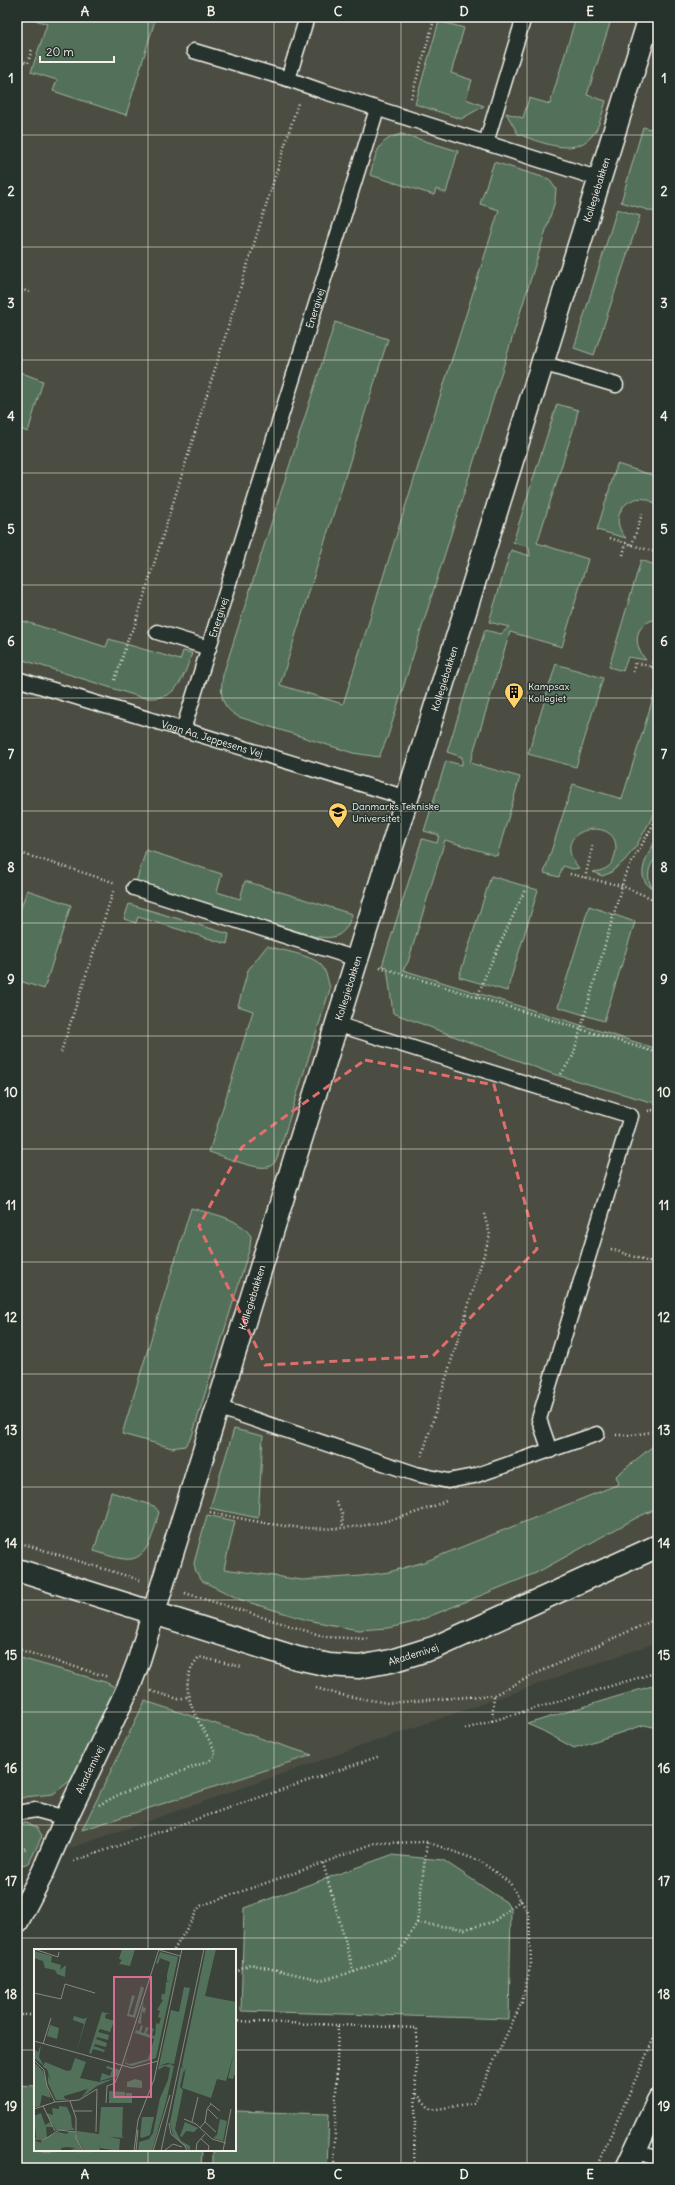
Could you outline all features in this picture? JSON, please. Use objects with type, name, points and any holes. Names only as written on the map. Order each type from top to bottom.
[{"type":"street","name":"Kollegiebakken","points":[[154,1613],[650,17]]},
{"type":"street","name":"Akademivej","points":[[17,1570],[297,1658],[329,1665],[359,1667],[392,1661],[436,1647],[658,1546]]},
{"type":"street","name":"Akademivej","points":[[17,1922],[43,1872],[66,1818],[130,1684],[154,1613]]},
{"type":"street","points":[[631,2160],[658,2100]]},
{"type":"lane","points":[[288,79],[307,17]]},
{"type":"lane","points":[[486,143],[524,17]]},
{"type":"lane","points":[[194,51],[288,79],[405,118],[600,179]]},
{"type":"lane","name":"Energivej","points":[[183,730],[377,109]]},
{"type":"lane","points":[[542,363],[616,385]]},
{"type":"lane","points":[[157,632],[209,648]]},
{"type":"lane","name":"Vagn Aa. Jeppesens Vej","points":[[17,679],[407,798]]},
{"type":"lane","points":[[134,888],[357,959]]},
{"type":"lane","points":[[336,1024],[631,1116],[539,1419],[550,1451]]},
{"type":"lane","points":[[217,1407],[416,1474],[448,1480],[474,1476],[597,1434]]},
{"type":"lane","points":[[17,1813],[28,1811],[45,1811],[66,1818]]},
{"type":"lane","points":[[631,2160],[658,2159]]},
{"type":"path","points":[[405,118],[435,17]]},
{"type":"path","points":[[17,59],[28,63],[32,49]]},
{"type":"path","points":[[115,680],[130,633],[134,628],[303,84]]},
{"type":"path","points":[[17,288],[29,292]]},
{"type":"path","points":[[632,545],[642,514]]},
{"type":"path","points":[[610,538],[658,553]]},
{"type":"path","points":[[624,555],[626,543]]},
{"type":"path","points":[[651,667],[658,643]]},
{"type":"path","points":[[633,672],[635,662],[658,669]]},
{"type":"path","points":[[558,1093],[560,1075],[573,1056],[581,1030],[621,886],[625,875],[658,816]]},
{"type":"path","points":[[585,878],[593,844]]},
{"type":"path","points":[[17,852],[134,888]]},
{"type":"path","points":[[570,874],[621,886],[658,901]]},
{"type":"path","points":[[61,1052],[116,883]]},
{"type":"path","points":[[477,998],[486,974],[525,890]]},
{"type":"path","points":[[357,959],[477,998],[658,1053]]},
{"type":"path","points":[[416,1474],[490,1235],[484,1214]]},
{"type":"path","points":[[592,1243],[658,1265]]},
{"type":"path","points":[[597,1434],[632,1435],[658,1430]]},
{"type":"path","points":[[186,1507],[250,1521],[343,1528],[378,1523],[446,1501],[463,1478]]},
{"type":"path","points":[[336,1502],[342,1512],[343,1528]]},
{"type":"path","points":[[17,1542],[326,1637],[372,1639]]},
{"type":"path","points":[[311,1687],[341,1695],[388,1703],[494,1695],[531,1676],[658,1618]]},
{"type":"path","points":[[17,1649],[178,1699],[187,1697]]},
{"type":"path","points":[[94,1809],[120,1794],[209,1761],[215,1756],[214,1749],[187,1697],[188,1678],[193,1664],[199,1657],[244,1668]]},
{"type":"path","points":[[465,1729],[658,1672]]},
{"type":"path","points":[[492,1721],[494,1695]]},
{"type":"path","points":[[43,1872],[380,1756]]},
{"type":"path","points":[[17,1852],[58,1838]]},
{"type":"path","points":[[236,1972],[250,1964],[321,1980],[354,1972],[397,1955],[417,1922],[427,1842]]},
{"type":"path","points":[[175,1949],[200,1906],[323,1863],[375,1843],[427,1842],[480,1861],[510,1883],[529,1914],[531,1963],[522,2002],[474,2102],[432,2110],[416,2093]]},
{"type":"path","points":[[323,1863],[354,1972]]},
{"type":"path","points":[[417,1922],[465,1929],[493,1922],[521,1900]]},
{"type":"path","points":[[17,2015],[34,2015]]},
{"type":"path","points":[[236,2022],[417,2028],[414,2168]]},
{"type":"path","points":[[334,2168],[338,2025]]},
{"type":"path","points":[[596,2168],[658,2029]]},
{"type":"highlighted area","points":[[365,1060],[494,1085],[537,1249],[433,1356],[265,1365],[199,1226],[242,1147]]},
{"type":"shaded area","name":"Danmarks Tekniske Universitet","points":[[17,17],[658,17],[658,1642],[17,1867]]},
{"type":"green space","points":[[27,17],[156,17],[126,115],[53,91],[57,80],[31,72],[47,24]]},
{"type":"green space","points":[[576,17],[612,17],[587,95],[606,101],[598,127],[589,139],[580,145],[560,147],[549,145],[518,134],[506,113],[523,118],[529,98],[550,104]]},
{"type":"green space","points":[[439,21],[464,28],[451,73],[472,80],[466,99],[484,106],[461,119],[415,104]]},
{"type":"green space","points":[[643,127],[658,131],[658,213],[621,202]]},
{"type":"green space","points":[[402,134],[458,151],[446,193],[436,189],[434,195],[370,175],[376,154],[382,144],[394,136]]},
{"type":"green space","points":[[494,162],[549,179],[556,189],[555,201],[388,736],[379,757],[353,753],[239,717],[228,709],[223,699],[223,675],[335,322],[388,339],[280,685],[343,704],[499,210],[480,204]]},
{"type":"green space","points":[[617,209],[640,216],[594,355],[574,348]]},
{"type":"green space","points":[[17,371],[43,381],[28,432],[17,428]]},
{"type":"green space","points":[[557,404],[578,410],[575,424],[537,543],[588,559],[562,647],[510,632],[470,763],[520,777],[497,856],[445,840],[408,962],[403,970],[658,1049],[658,1104],[553,1074],[393,1013],[387,967],[382,966],[422,839],[437,843],[439,835],[424,831],[446,761],[462,765],[462,757],[447,752],[485,630],[501,634],[509,627],[489,622],[511,550],[530,556],[529,547],[513,542]]},
{"type":"green space","points":[[617,464],[658,477],[658,507],[650,500],[641,498],[626,504],[620,511],[618,520],[620,529],[626,538],[597,530]]},
{"type":"green space","points":[[641,560],[658,566],[658,619],[650,621],[644,625],[640,629],[638,635],[637,641],[639,648],[646,660],[628,657],[623,671],[609,667]]},
{"type":"green space","points":[[17,619],[106,647],[109,639],[180,660],[183,651],[192,653],[185,673],[176,688],[162,697],[140,697],[17,658]]},
{"type":"green space","points":[[556,664],[603,678],[576,767],[528,754]]},
{"type":"green space","points":[[658,682],[658,807],[635,848],[624,861],[610,873],[602,876],[593,872],[603,870],[611,864],[614,858],[616,843],[610,834],[600,830],[589,830],[578,834],[571,842],[571,853],[579,868],[573,869],[563,866],[559,877],[544,873],[573,784],[622,799]]},
{"type":"green space","points":[[658,836],[658,856],[652,863],[649,871],[649,879],[652,888],[646,883],[643,877],[643,871],[647,856]]},
{"type":"green space","points":[[146,850],[222,874],[217,892],[240,899],[245,881],[352,914],[346,928],[338,935],[333,937],[313,936],[136,882]]},
{"type":"green space","points":[[491,876],[538,890],[507,991],[459,977]]},
{"type":"green space","points":[[27,890],[71,905],[44,989],[17,980],[17,920]]},
{"type":"green space","points":[[129,904],[229,934],[227,944],[138,917],[136,923],[124,919]]},
{"type":"green space","points":[[589,906],[635,922],[604,1021],[558,1007]]},
{"type":"green space","points":[[267,946],[317,961],[325,971],[330,989],[277,1157],[272,1165],[262,1167],[247,1165],[209,1152],[253,1011],[238,1006],[248,970]]},
{"type":"green space","points":[[191,1208],[216,1214],[232,1220],[239,1224],[251,1236],[250,1247],[192,1436],[185,1446],[172,1448],[122,1434]]},
{"type":"green space","points":[[234,1429],[263,1436],[258,1518],[210,1508]]},
{"type":"green space","points":[[658,1442],[658,1508],[638,1517],[536,1573],[418,1621],[389,1628],[358,1630],[307,1620],[241,1600],[202,1581],[196,1572],[194,1563],[207,1515],[235,1521],[224,1569],[302,1580],[361,1576],[389,1572],[424,1562],[619,1484],[616,1476]]},
{"type":"green space","points":[[111,1492],[154,1506],[159,1512],[152,1535],[145,1550],[139,1556],[132,1559],[116,1558],[94,1551]]},
{"type":"green space","points":[[17,1657],[105,1682],[117,1688],[71,1780],[53,1794],[25,1797],[17,1800]]},
{"type":"green space","points":[[658,1684],[658,1728],[644,1725],[574,1748],[527,1724]]},
{"type":"green space","points":[[145,1701],[312,1755],[82,1830]]},
{"type":"green space","points":[[26,1823],[37,1827],[42,1836],[29,1863],[17,1867],[17,1825]]},
{"type":"green space","points":[[391,1855],[443,1860],[506,1902],[511,1910],[509,2019],[241,2011],[244,1908]]},
{"type":"green space","points":[[17,2085],[34,2086],[34,2151],[202,2151],[201,2168],[17,2168]]},
{"type":"green space","points":[[236,2111],[329,2114],[327,2168],[213,2168],[213,2151],[236,2151]]},
{"type":"place","name":"Kampsax Kollegiet","points":[[514,709]]},
{"type":"place","name":"Danmarks Tekniske Universitet","points":[[338,829]]}]
